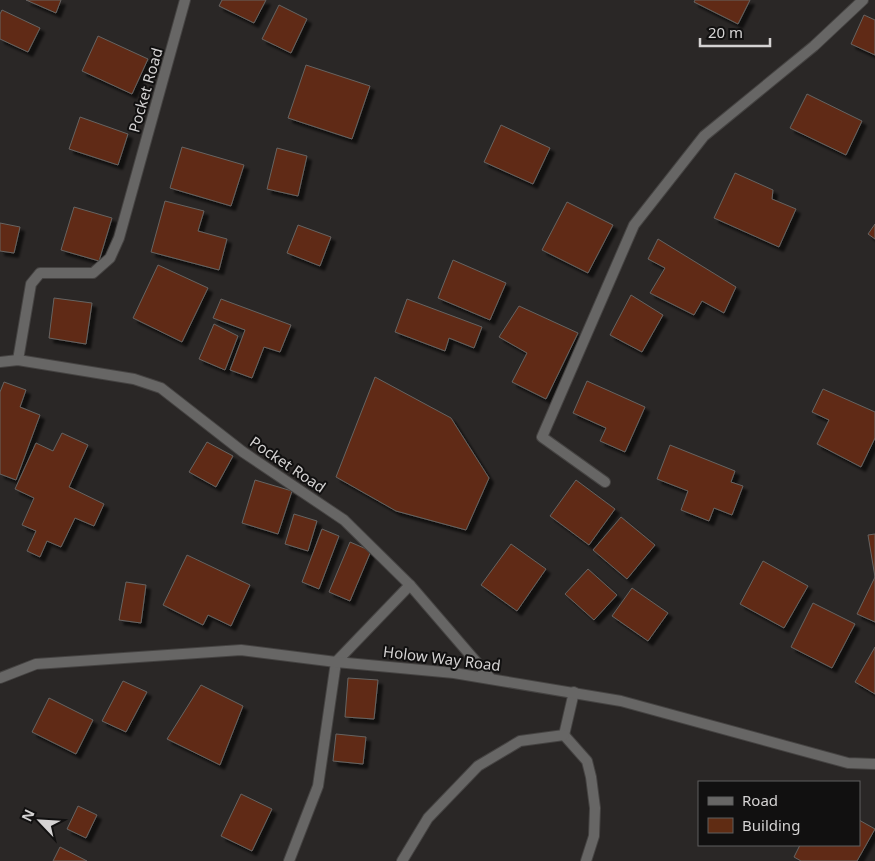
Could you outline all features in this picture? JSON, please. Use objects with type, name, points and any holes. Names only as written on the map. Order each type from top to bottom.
[{"type":"street","name":"Pocket Road","points":[[18,360],[31,284],[40,274],[53,272],[93,273],[110,258],[119,238],[186,0]]},
{"type":"street","points":[[605,482],[542,438],[634,225],[704,136],[814,46],[863,0]]},
{"type":"street","name":"Pocket Road","points":[[0,362],[18,360],[134,379],[161,388],[243,452],[344,520],[410,585],[491,679]]},
{"type":"street","points":[[289,861],[318,786],[336,662],[410,585]]},
{"type":"street","name":"Holow Way Road","points":[[0,678],[36,664],[241,650],[336,662],[454,672],[621,700],[848,763],[875,764]]},
{"type":"street","points":[[564,735],[574,692]]},
{"type":"street","points":[[402,861],[428,818],[478,766],[520,741],[564,735]]},
{"type":"street","points":[[564,735],[587,761],[591,777],[595,808],[594,836],[586,861]]},
{"type":"building","points":[[26,0],[61,0],[56,13]]},
{"type":"building","points":[[222,0],[266,0],[254,23],[219,6]]},
{"type":"building","points":[[695,0],[750,0],[738,24],[694,2]]},
{"type":"building","points":[[279,5],[307,19],[291,53],[262,39]]},
{"type":"building","points":[[2,10],[40,28],[28,52],[0,39],[0,14]]},
{"type":"building","points":[[864,15],[875,20],[875,55],[851,44]]},
{"type":"building","points":[[98,36],[148,59],[132,94],[82,71]]},
{"type":"building","points":[[306,65],[370,86],[352,139],[288,118]]},
{"type":"building","points":[[807,94],[862,121],[846,155],[790,128]]},
{"type":"building","points":[[80,117],[128,134],[118,165],[69,149]]},
{"type":"building","points":[[501,125],[550,148],[533,184],[484,162]]},
{"type":"building","points":[[182,147],[244,165],[231,206],[170,188]]},
{"type":"building","points":[[277,148],[307,156],[298,196],[267,189]]},
{"type":"building","points":[[735,173],[773,190],[772,199],[796,209],[779,247],[714,218]]},
{"type":"building","points":[[165,201],[204,211],[198,231],[227,239],[219,270],[151,252]]},
{"type":"building","points":[[567,202],[613,225],[588,273],[542,250]]},
{"type":"building","points":[[74,207],[112,218],[99,261],[61,250]]},
{"type":"building","points":[[0,223],[20,227],[14,253],[0,251]]},
{"type":"building","points":[[875,224],[875,239],[868,234]]},
{"type":"building","points":[[298,225],[331,237],[320,266],[287,253]]},
{"type":"building","points":[[658,239],[736,287],[724,313],[702,301],[694,315],[650,293],[665,268],[648,259]]},
{"type":"building","points":[[453,260],[506,283],[490,320],[438,298]]},
{"type":"building","points":[[158,265],[208,288],[182,342],[133,318]]},
{"type":"building","points":[[631,295],[663,315],[642,352],[610,335]]},
{"type":"building","points":[[54,298],[92,303],[86,344],[49,338]]},
{"type":"building","points":[[221,299],[291,325],[280,352],[264,347],[252,378],[230,370],[245,330],[213,318]]},
{"type":"building","points":[[407,299],[482,327],[474,348],[449,338],[445,351],[395,332]]},
{"type":"building","points":[[519,306],[578,333],[546,399],[512,382],[527,353],[499,337]]},
{"type":"building","points":[[214,324],[238,336],[225,370],[199,359]]},
{"type":"building","points":[[375,377],[451,418],[489,478],[466,530],[396,511],[336,477]]},
{"type":"building","points":[[587,381],[645,407],[625,452],[600,441],[606,428],[573,413]]},
{"type":"building","points":[[4,382],[26,390],[20,407],[40,415],[16,480],[0,474],[0,392]]},
{"type":"building","points":[[823,389],[875,412],[875,438],[861,467],[817,444],[829,420],[812,412]]},
{"type":"building","points":[[62,433],[88,445],[69,487],[104,504],[94,526],[75,518],[61,547],[47,541],[40,557],[27,551],[36,531],[22,525],[34,498],[15,489],[36,443],[53,451]]},
{"type":"building","points":[[207,442],[233,456],[216,487],[189,472]]},
{"type":"building","points":[[670,445],[735,471],[731,482],[743,486],[732,515],[714,508],[709,521],[681,510],[688,491],[657,479]]},
{"type":"building","points":[[255,480],[292,491],[278,534],[242,523]]},
{"type":"building","points":[[576,480],[615,509],[589,545],[550,516]]},
{"type":"building","points":[[294,514],[317,521],[308,551],[285,544]]},
{"type":"building","points":[[621,517],[655,545],[627,579],[593,550]]},
{"type":"building","points":[[322,529],[339,536],[319,589],[302,582]]},
{"type":"building","points":[[875,534],[875,577],[868,535]]},
{"type":"building","points":[[350,542],[371,551],[350,601],[329,592]]},
{"type":"building","points":[[511,544],[546,569],[517,611],[481,585]]},
{"type":"building","points":[[187,555],[250,585],[231,626],[208,615],[203,625],[163,605]]},
{"type":"building","points":[[763,561],[808,586],[784,628],[740,604]]},
{"type":"building","points":[[588,569],[617,595],[594,620],[565,594]]},
{"type":"building","points":[[875,577],[875,622],[857,614]]},
{"type":"building","points":[[126,582],[146,585],[141,623],[119,620]]},
{"type":"building","points":[[632,588],[668,613],[648,641],[612,616]]},
{"type":"building","points":[[813,603],[855,624],[832,668],[791,647]]},
{"type":"building","points":[[875,647],[875,694],[855,682]]},
{"type":"building","points":[[348,678],[378,680],[374,719],[345,717]]},
{"type":"building","points":[[123,681],[147,692],[126,732],[102,721]]},
{"type":"building","points":[[201,685],[243,706],[220,765],[167,739]]},
{"type":"building","points":[[49,698],[93,720],[76,754],[32,732]]},
{"type":"building","points":[[336,734],[366,737],[363,764],[333,761]]},
{"type":"building","points":[[241,794],[272,809],[252,851],[221,836]]},
{"type":"building","points":[[78,806],[97,815],[86,838],[67,829]]},
{"type":"building","points":[[860,821],[875,829],[857,861],[801,861],[794,857],[800,846],[860,846]]},
{"type":"building","points":[[60,847],[87,861],[53,861]]}]
